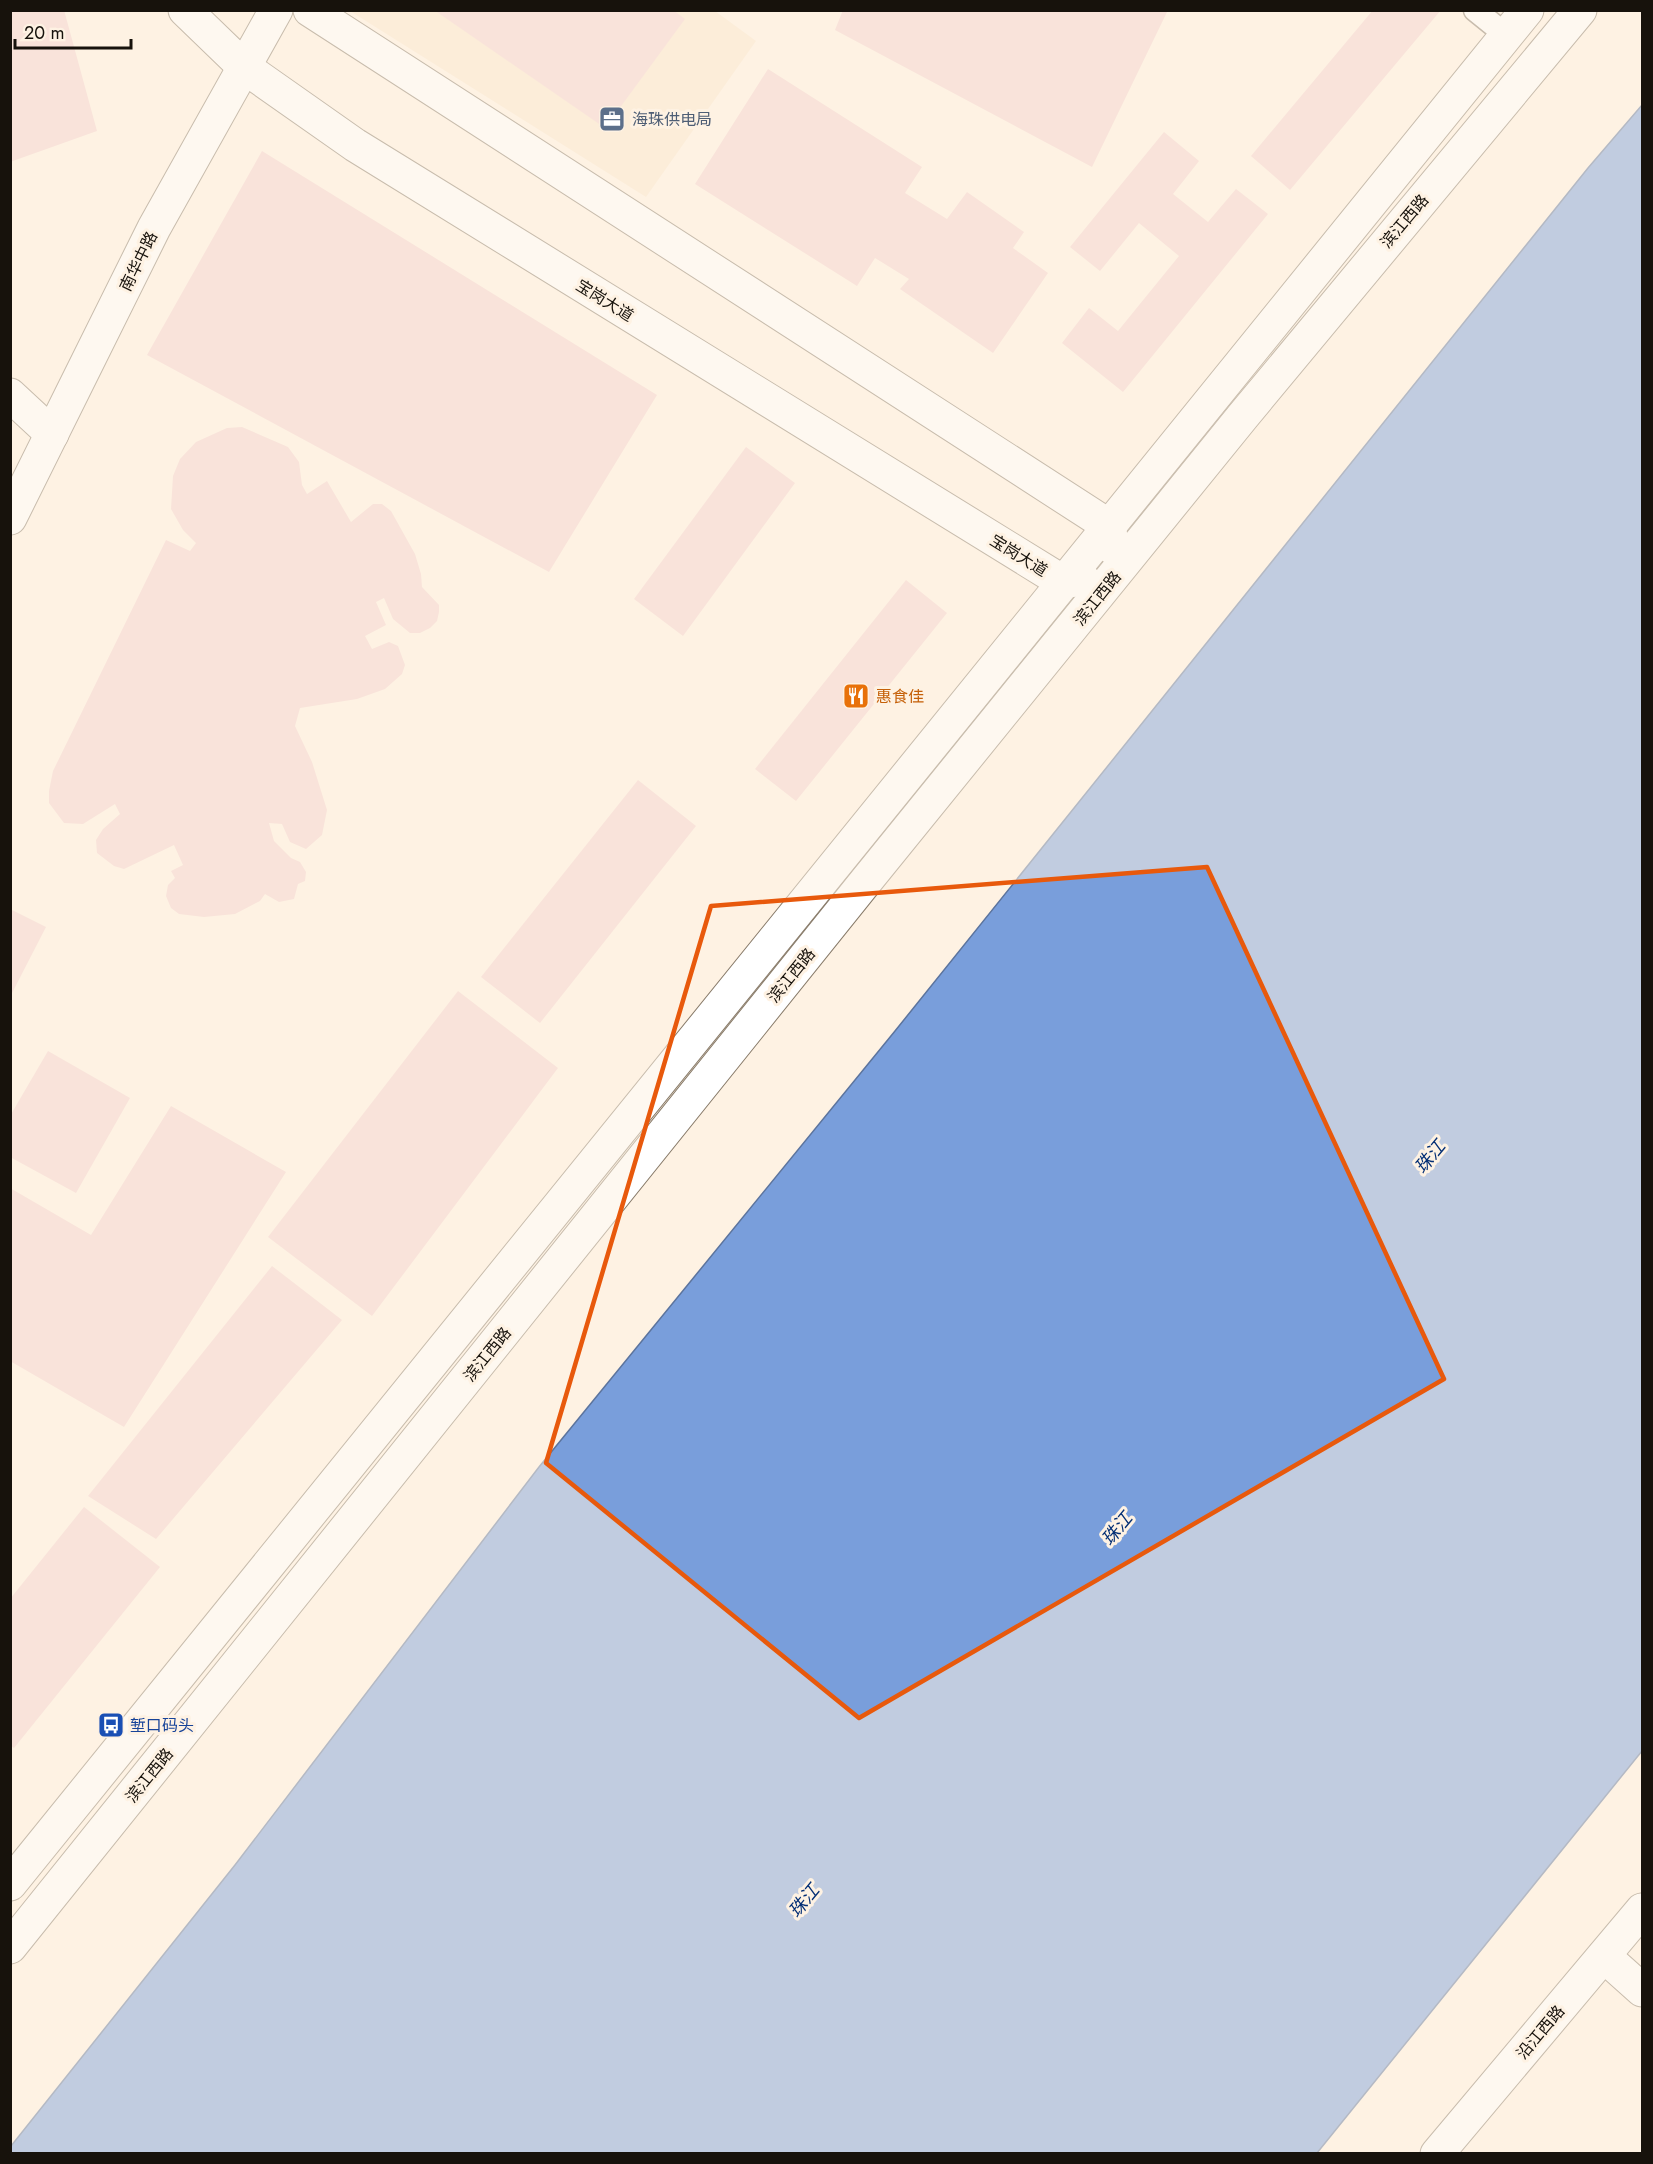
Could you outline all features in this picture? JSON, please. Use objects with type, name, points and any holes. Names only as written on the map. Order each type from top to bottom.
[{"type":"main road","name":"宝岗大道","points":[[185,10],[244,67],[355,145],[1063,582],[1118,573]]},
{"type":"main road","name":"南华中路","points":[[10,518],[154,228],[276,10]]},
{"type":"main road","points":[[310,10],[1109,526],[1118,573]]},
{"type":"main road","points":[[10,1884],[332,1490],[1527,10]]},
{"type":"main road","name":"滨江西路","points":[[10,1947],[862,886],[1273,380],[1580,10]]},
{"type":"main road","points":[[10,395],[52,434]]},
{"type":"main road","name":"沿江西路","points":[[1437,2154],[1642,1910]]},
{"type":"main road","points":[[1604,1956],[1642,1990]]},
{"type":"lane","points":[[1475,10],[1506,35]]},
{"type":"highlighted area","points":[[1207,867],[1444,1379],[859,1718],[546,1463],[711,906]]},
{"type":"shaded area","name":"海珠供电局","points":[[350,11],[715,11],[756,41],[646,197]]},
{"type":"water","name":"珠江","points":[[1642,105],[1642,1751],[1317,2153],[11,2153],[11,2146],[235,1865],[539,1467],[895,1031],[1588,168]]},
{"type":"building","points":[[10,10],[64,10],[97,131],[10,162]]},
{"type":"building","points":[[434,10],[673,10],[685,19],[605,128]]},
{"type":"building","points":[[843,10],[1168,10],[1092,167],[835,30]]},
{"type":"building","points":[[1373,10],[1441,10],[1290,190],[1251,156]]},
{"type":"building","points":[[768,69],[922,167],[905,193],[947,219],[967,192],[1024,232],[1013,248],[1048,273],[993,353],[900,289],[909,279],[875,258],[857,286],[695,184]]},
{"type":"building","points":[[1164,132],[1199,161],[1173,194],[1208,222],[1236,189],[1268,214],[1123,392],[1062,343],[1089,308],[1118,331],[1179,256],[1139,223],[1100,271],[1070,247]]},
{"type":"building","points":[[262,151],[657,395],[549,572],[147,355]]},
{"type":"building","points":[[242,427],[288,447],[299,462],[302,485],[307,494],[327,481],[351,522],[373,504],[382,504],[391,511],[415,554],[422,587],[439,605],[439,612],[437,621],[430,628],[420,633],[410,633],[393,619],[384,598],[376,602],[386,625],[365,636],[372,649],[389,642],[398,646],[405,665],[402,674],[385,689],[357,699],[300,708],[295,726],[312,762],[327,810],[322,835],[306,849],[290,842],[282,824],[269,823],[274,841],[291,858],[300,862],[306,872],[305,881],[298,884],[294,899],[279,902],[265,894],[260,901],[235,914],[204,917],[179,914],[171,908],[166,896],[168,885],[175,878],[171,871],[183,865],[174,845],[124,869],[114,866],[97,853],[96,840],[103,829],[120,814],[115,804],[83,824],[64,823],[49,803],[49,791],[53,771],[166,540],[190,551],[196,543],[183,530],[171,509],[173,476],[180,459],[196,442],[227,428]]},
{"type":"building","points":[[746,447],[795,483],[683,636],[634,599]]},
{"type":"building","points":[[906,580],[947,613],[796,801],[755,769]]},
{"type":"building","points":[[638,780],[696,826],[540,1023],[481,977]]},
{"type":"building","points":[[10,909],[46,927],[10,997]]},
{"type":"building","points":[[458,991],[558,1068],[372,1316],[268,1237]]},
{"type":"building","points":[[48,1051],[130,1098],[76,1193],[10,1157],[10,1116]]},
{"type":"building","points":[[171,1106],[286,1172],[124,1427],[10,1361],[10,1188],[91,1235]]},
{"type":"building","points":[[272,1266],[342,1320],[156,1539],[88,1496]]},
{"type":"building","points":[[84,1507],[160,1567],[14,1748],[10,1745],[10,1599]]},
{"type":"place","name":"海珠供电局","points":[[612,119]]},
{"type":"place","name":"惠食佳","points":[[856,696]]},
{"type":"place","name":"堑口码头","points":[[111,1725]]}]
